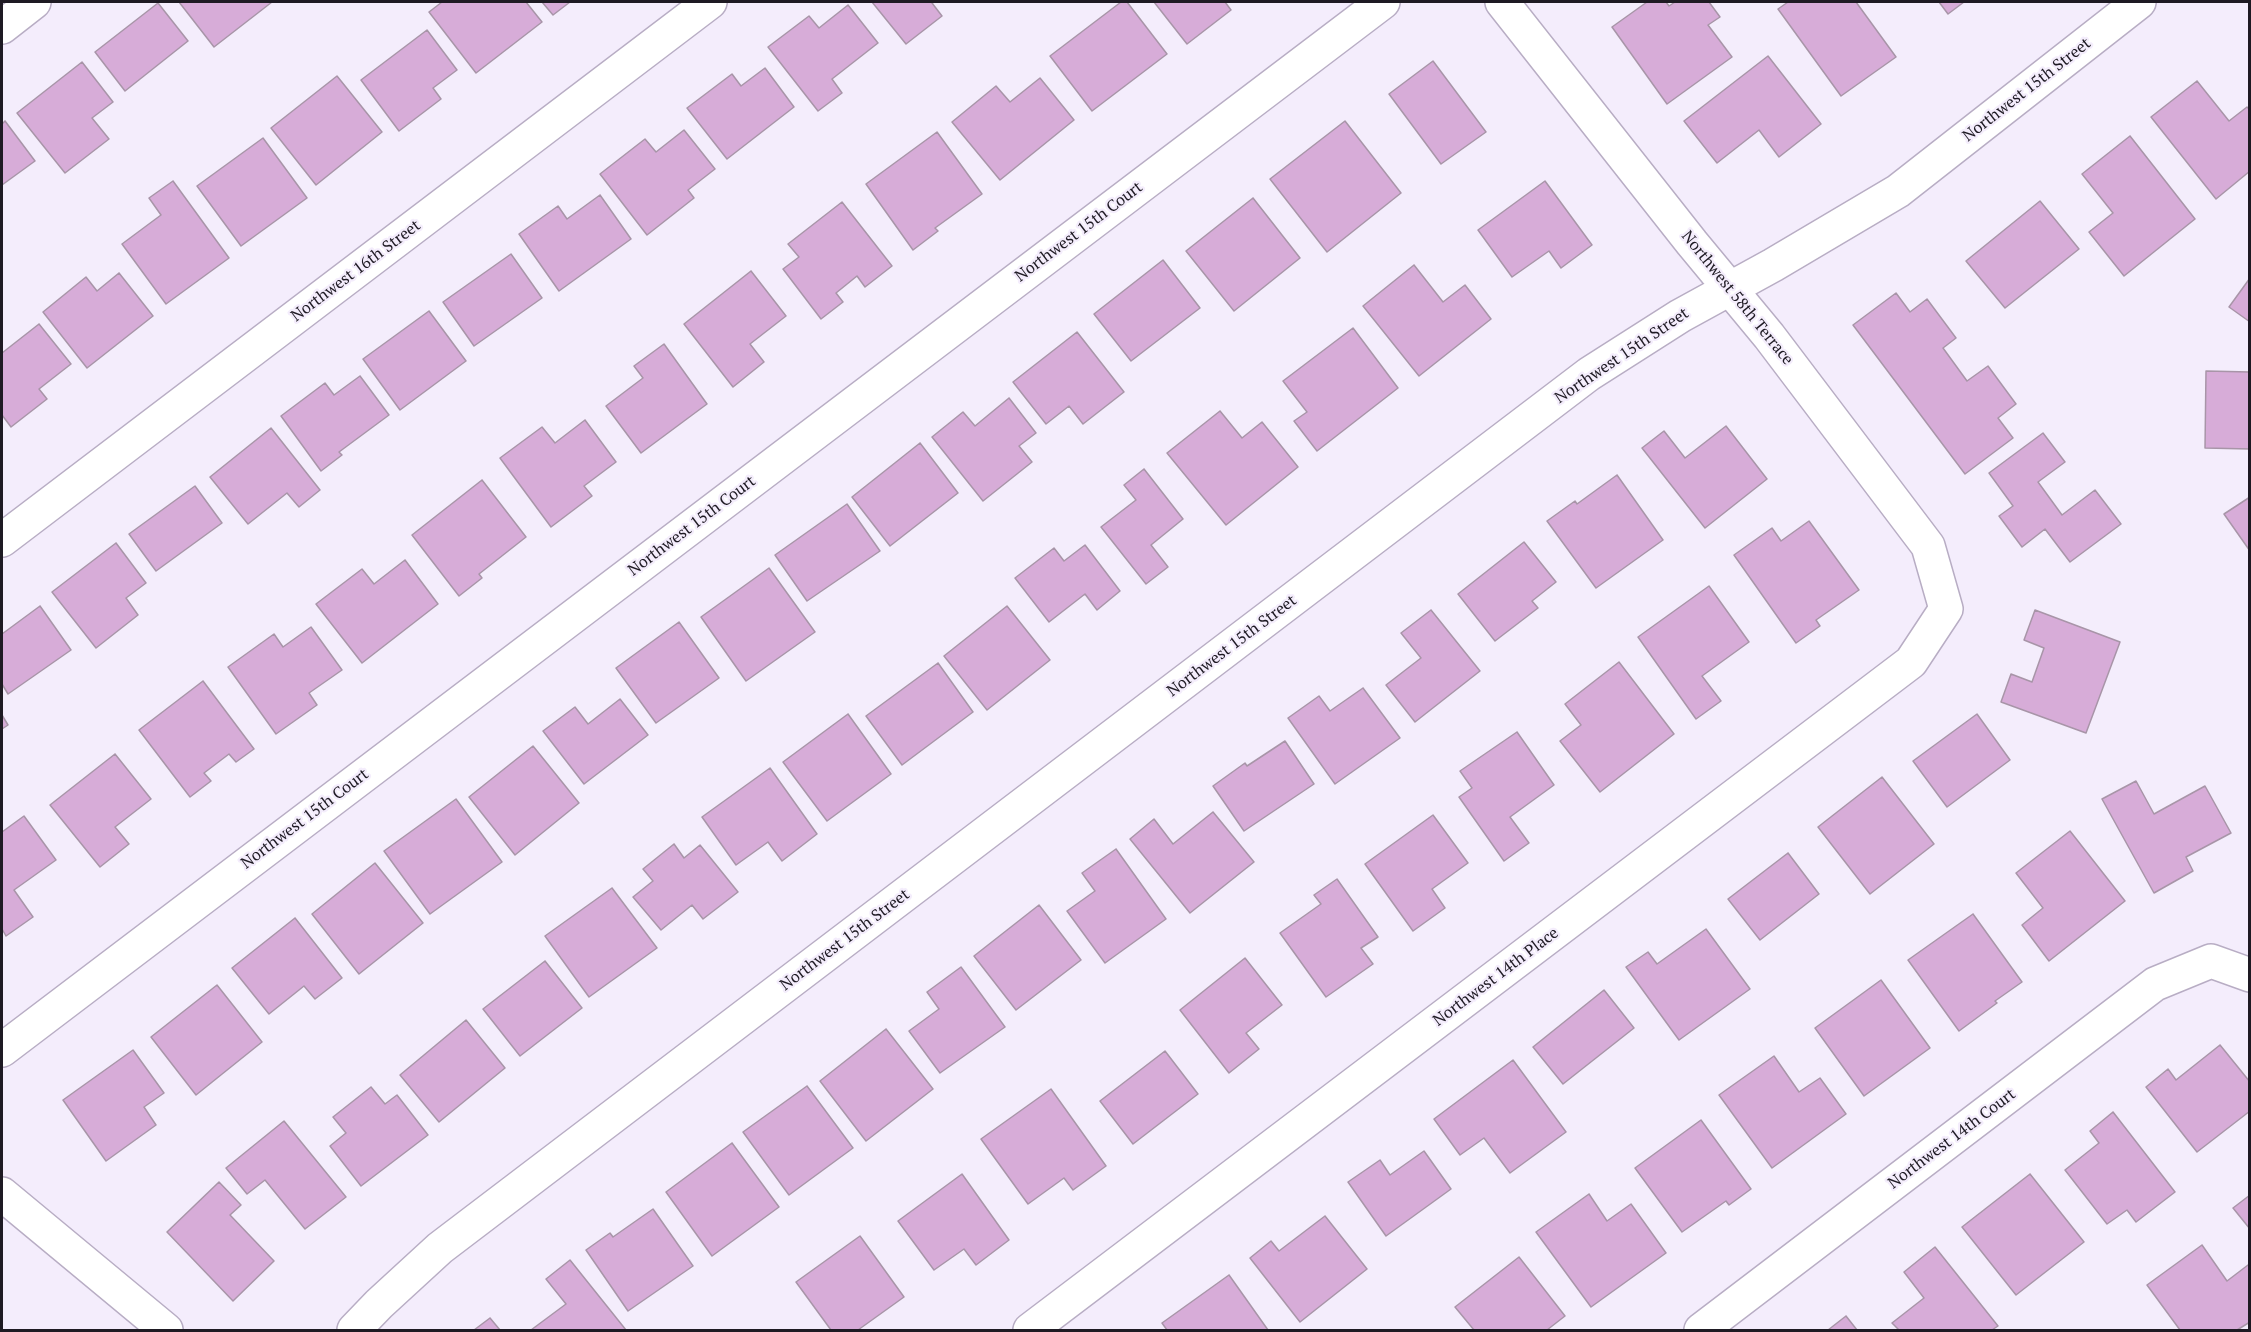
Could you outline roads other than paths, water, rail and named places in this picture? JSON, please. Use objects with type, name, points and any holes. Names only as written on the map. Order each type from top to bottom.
[{"type":"street","points":[[2,27],[34,2]]},
{"type":"street","name":"Northwest 16th Street","points":[[2,540],[710,2]]},
{"type":"street","name":"Northwest 15th Court","points":[[2,1050],[1383,2]]},
{"type":"street","name":"Northwest 58th Terrace","points":[[1502,2],[1769,336],[1928,546],[1947,609]]},
{"type":"street","name":"Northwest 15th Street","points":[[354,1330],[440,1248],[1570,389],[1680,316],[1898,191],[2139,2]]},
{"type":"street","name":"Northwest 14th Place","points":[[1030,1330],[1911,662],[1947,609]]},
{"type":"street","name":"Northwest 14th Court","points":[[1701,1330],[2155,984],[2211,961],[2250,975]]},
{"type":"street","points":[[2,1194],[166,1330]]}]
